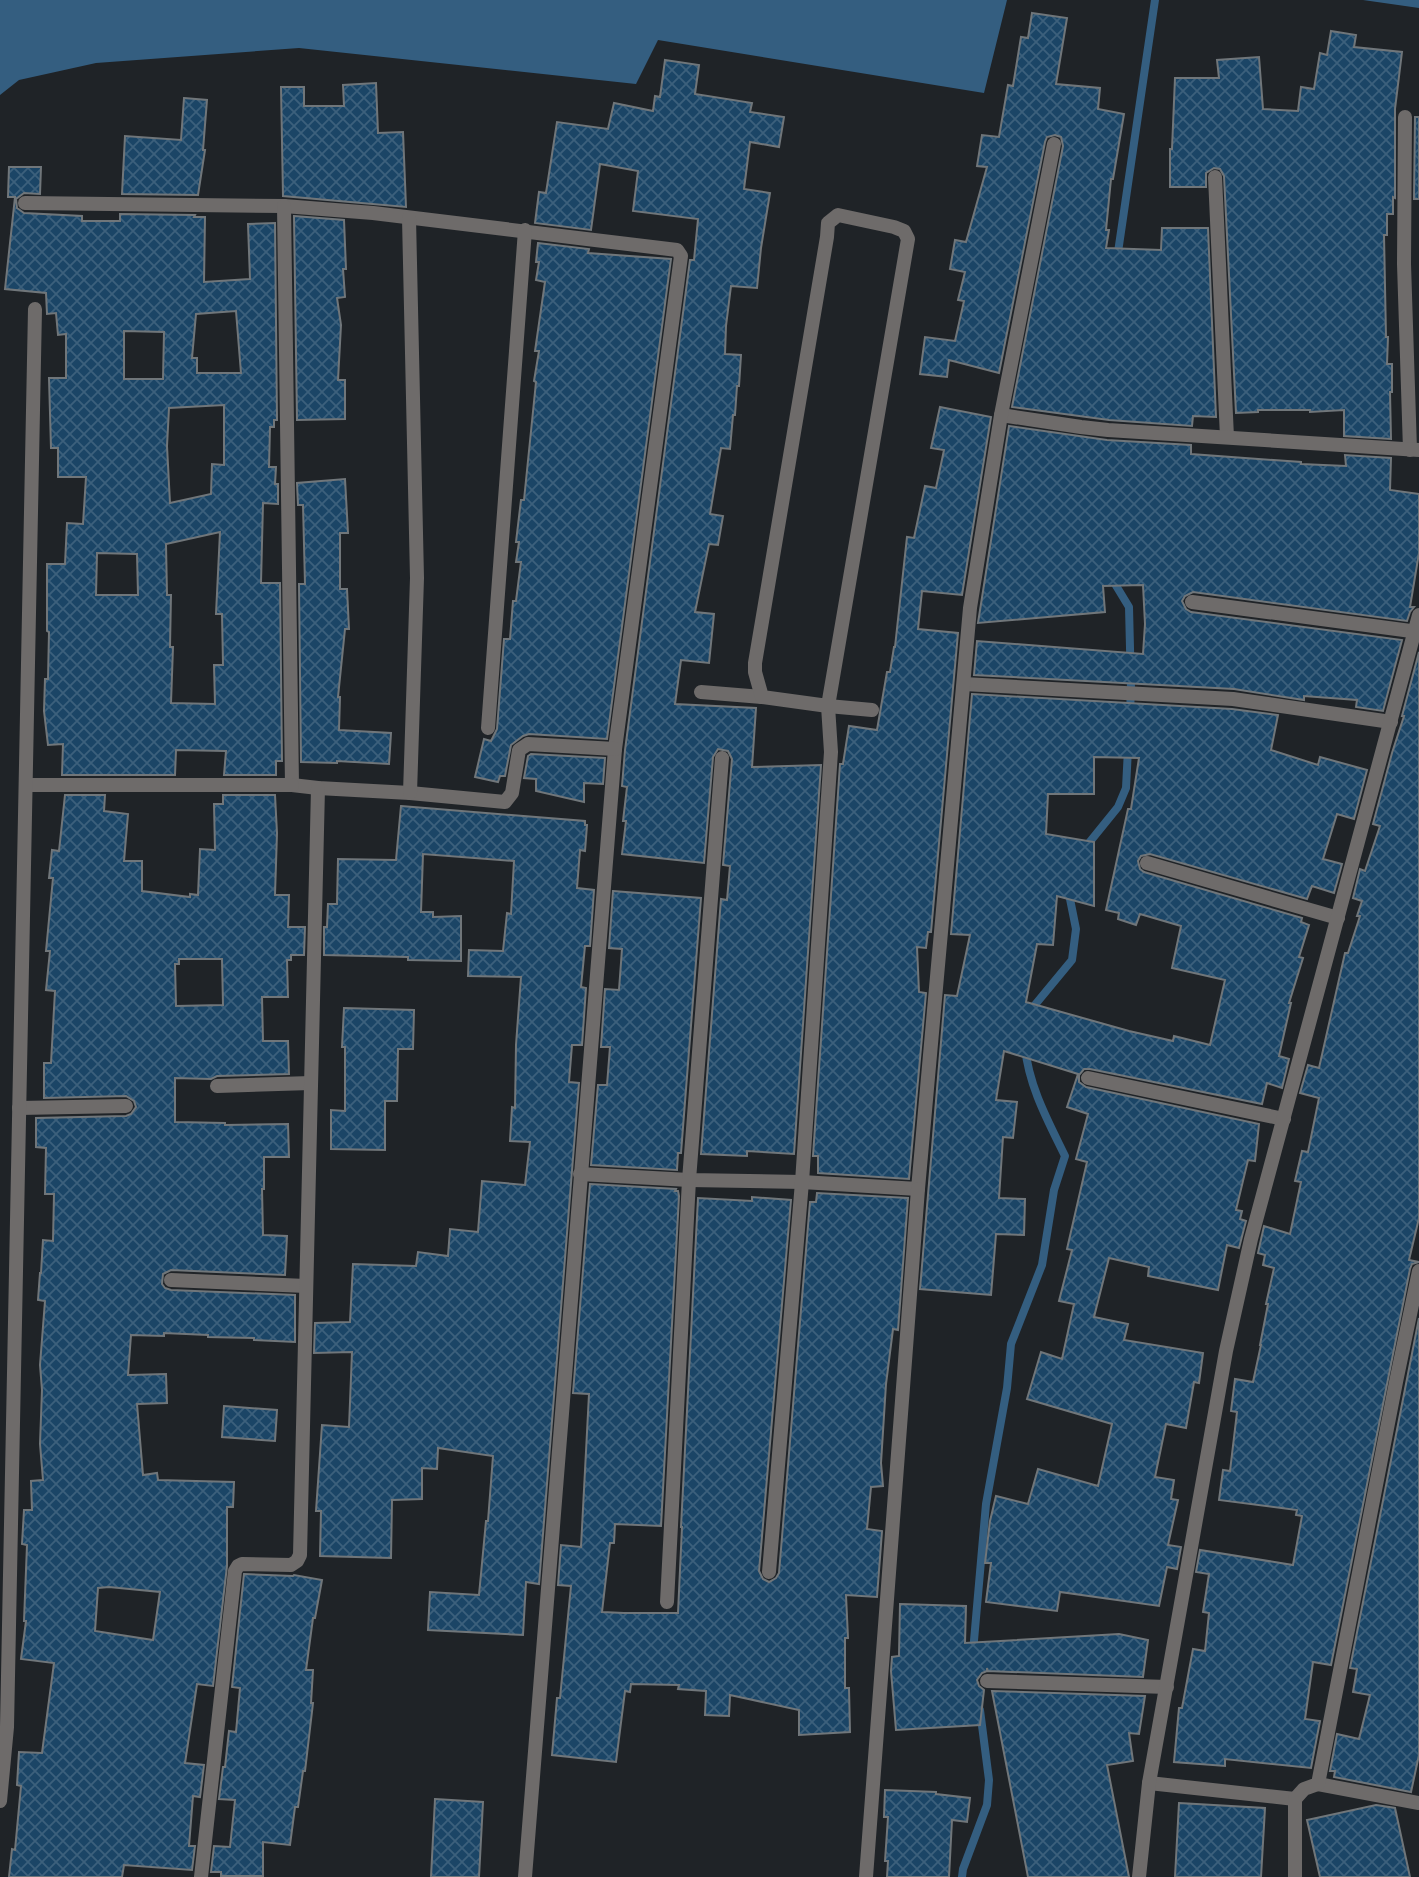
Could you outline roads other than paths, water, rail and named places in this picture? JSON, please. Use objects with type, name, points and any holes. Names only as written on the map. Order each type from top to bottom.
[{"type":"street","points":[[1001,415],[1108,430],[1415,450],[1404,264],[1405,117]]},
{"type":"street","points":[[866,1877],[918,1189],[970,608],[1001,415],[1055,144]]},
{"type":"street","points":[[1215,177],[1227,438]]},
{"type":"street","points":[[25,203],[284,206],[373,213],[677,250],[681,256],[615,749],[525,1877]]},
{"type":"street","points":[[284,206],[292,785]]},
{"type":"street","points":[[762,697],[755,663],[828,223],[838,215],[894,227],[904,231],[908,239],[828,706],[831,752],[802,1182],[769,1572]]},
{"type":"street","points":[[409,218],[417,578],[411,793]]},
{"type":"street","points":[[488,728],[525,230]]},
{"type":"street","points":[[0,1801],[7,1727],[36,310]]},
{"type":"street","points":[[1192,602],[1417,632]]},
{"type":"street","points":[[1139,1877],[1149,1783],[1226,1351],[1251,1239],[1417,632],[1419,615]]},
{"type":"street","points":[[964,684],[1233,699],[1391,722]]},
{"type":"street","points":[[701,692],[872,710]]},
{"type":"street","points":[[26,785],[292,785],[505,802],[512,793],[519,750],[523,746],[528,744],[615,749]]},
{"type":"street","points":[[667,1602],[689,1180],[722,758]]},
{"type":"street","points":[[201,1877],[237,1566],[242,1563],[291,1565],[298,1561],[300,1555],[318,788]]},
{"type":"street","points":[[1147,863],[1338,918]]},
{"type":"street","points":[[1088,1078],[1284,1119]]},
{"type":"street","points":[[217,1086],[311,1083]]},
{"type":"street","points":[[19,1108],[126,1106]]},
{"type":"street","points":[[580,1174],[918,1189]]},
{"type":"street","points":[[1318,1784],[1419,1271]]},
{"type":"street","points":[[170,1280],[306,1286]]},
{"type":"street","points":[[987,1681],[1167,1687]]},
{"type":"street","points":[[1149,1783],[1295,1799]]},
{"type":"street","points":[[1296,1877],[1295,1799],[1304,1790],[1318,1784],[1419,1803]]},
{"type":"water","points":[[0,0],[1007,0],[984,93],[658,40],[636,84],[299,48],[96,63],[19,80],[0,95]]},
{"type":"water","points":[[1363,0],[1419,0],[1419,8]]},
{"type":"waterway","points":[[1117,259],[1155,0]]},
{"type":"waterway","points":[[1112,579],[1129,607],[1130,712]]},
{"type":"waterway","points":[[1084,849],[1118,807],[1126,788],[1128,749]]},
{"type":"waterway","points":[[1032,1011],[1072,960],[1076,929],[1068,889]]},
{"type":"waterway","points":[[973,1652],[986,1504],[1007,1388],[1011,1344],[1042,1265],[1054,1190],[1065,1156],[1035,1090],[1025,1047]]},
{"type":"waterway","points":[[962,1877],[987,1805],[989,1780],[980,1710]]}]
